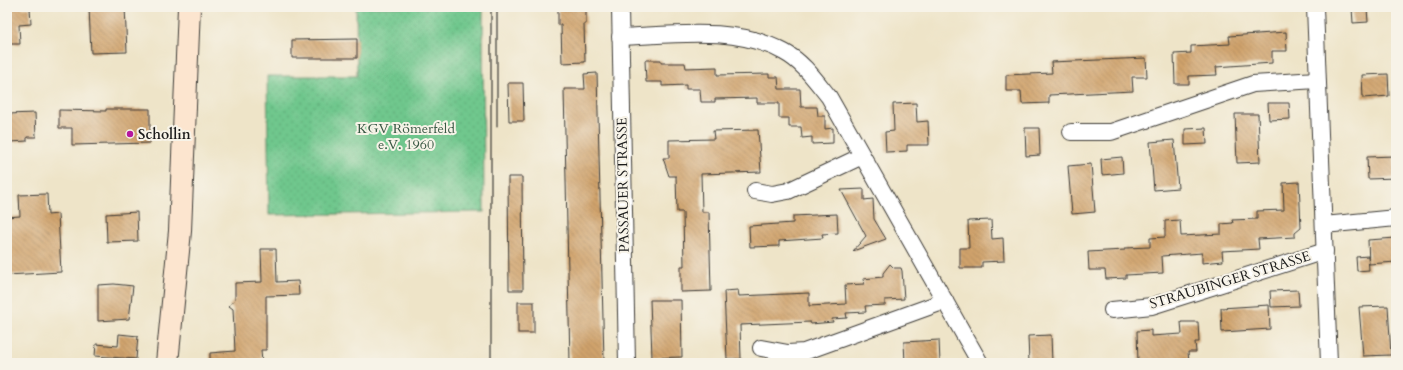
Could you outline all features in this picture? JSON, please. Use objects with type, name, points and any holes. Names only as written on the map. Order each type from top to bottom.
[{"type":"main road","points":[[167,363],[180,231],[189,7]]},
{"type":"street","name":"PASSAUER STRASSE","points":[[620,7],[627,363]]},
{"type":"street","name":"STRAUBINGER STRASSE","points":[[1314,7],[1329,363]]},
{"type":"street","points":[[620,37],[720,34],[756,40],[785,52],[809,72],[829,97],[980,363]]},
{"type":"street","points":[[1071,132],[1111,132],[1253,84],[1318,80]]},
{"type":"street","points":[[755,190],[772,194],[788,191],[862,156]]},
{"type":"street","points":[[1324,225],[1396,218]]},
{"type":"street","name":"STRAUBINGER STRASSE","points":[[1112,310],[1152,306],[1324,251]]},
{"type":"street","points":[[762,348],[788,353],[804,352],[945,302]]},
{"type":"green space","name":"KGV Römerfeld e.V. 1960","points":[[356,7],[483,7],[484,212],[269,215],[267,76],[357,76]]},
{"type":"building","points":[[7,7],[30,8],[31,24],[19,25],[20,44],[7,44]]},
{"type":"building","points":[[89,7],[125,7],[127,52],[91,53]]},
{"type":"building","points":[[558,7],[586,7],[586,24],[584,24],[585,62],[562,63],[561,25],[558,25]]},
{"type":"building","points":[[1352,8],[1367,8],[1368,22],[1353,23]]},
{"type":"building","points":[[1286,32],[1287,51],[1272,51],[1272,63],[1216,67],[1217,75],[1189,76],[1189,84],[1175,84],[1174,54],[1191,53],[1191,46],[1230,44],[1229,36]]},
{"type":"building","points":[[357,39],[357,58],[292,58],[292,40]]},
{"type":"building","points":[[1146,58],[1147,77],[1132,77],[1133,91],[1049,95],[1049,103],[1022,104],[1021,91],[1006,91],[1006,75],[1052,73],[1051,62]]},
{"type":"building","points":[[645,60],[661,60],[661,63],[685,63],[686,68],[717,67],[717,75],[769,74],[769,77],[778,77],[779,89],[800,89],[801,107],[817,107],[818,116],[825,116],[825,129],[833,128],[833,143],[812,144],[812,137],[802,138],[801,127],[789,127],[789,118],[779,118],[779,103],[757,103],[757,98],[715,99],[715,102],[701,102],[700,89],[686,89],[686,85],[662,86],[662,82],[646,82]]},
{"type":"building","points":[[597,73],[604,361],[570,362],[564,89],[585,89],[584,74]]},
{"type":"building","points":[[1388,74],[1389,96],[1363,98],[1362,75]]},
{"type":"building","points":[[508,83],[523,83],[524,121],[509,121]]},
{"type":"building","points":[[916,103],[917,122],[928,121],[929,145],[907,145],[907,151],[886,152],[885,132],[894,131],[893,104]]},
{"type":"building","points":[[1268,103],[1289,103],[1290,119],[1269,120]]},
{"type":"building","points":[[106,109],[150,109],[150,143],[72,145],[72,128],[59,128],[59,110],[106,111]]},
{"type":"building","points":[[35,113],[36,137],[27,137],[27,141],[10,142],[10,138],[7,138],[7,114]]},
{"type":"building","points":[[1235,114],[1258,114],[1260,162],[1237,163]]},
{"type":"building","points":[[1025,128],[1039,128],[1040,155],[1026,156]]},
{"type":"building","points":[[1206,128],[1207,144],[1185,145],[1185,129]]},
{"type":"building","points":[[758,130],[761,172],[701,174],[702,212],[709,212],[711,291],[681,292],[681,266],[684,266],[683,212],[677,212],[676,176],[669,176],[663,158],[669,158],[669,140],[714,139],[713,131]]},
{"type":"building","points":[[1174,140],[1178,188],[1154,190],[1150,142]]},
{"type":"building","points":[[1394,156],[1396,178],[1368,179],[1367,157]]},
{"type":"building","points":[[1122,157],[1123,173],[1102,175],[1101,159]]},
{"type":"building","points":[[1091,164],[1095,212],[1072,214],[1068,166]]},
{"type":"building","points":[[508,177],[522,177],[523,290],[509,290]]},
{"type":"building","points":[[1299,182],[1301,228],[1295,233],[1295,237],[1258,239],[1259,249],[1222,251],[1223,261],[1202,263],[1202,253],[1162,256],[1163,273],[1126,275],[1126,278],[1106,279],[1105,270],[1089,270],[1088,252],[1150,247],[1150,238],[1165,237],[1165,221],[1180,220],[1181,236],[1221,234],[1221,224],[1233,223],[1232,220],[1257,219],[1257,211],[1284,210],[1283,183]]},
{"type":"building","points":[[864,189],[864,200],[873,199],[874,219],[886,239],[853,251],[866,236],[841,190]]},
{"type":"building","points":[[47,194],[48,215],[58,214],[61,272],[7,275],[7,217],[20,216],[19,195]]},
{"type":"building","points":[[137,212],[138,241],[107,242],[106,214]]},
{"type":"building","points":[[837,214],[838,233],[822,234],[823,238],[779,241],[779,246],[750,247],[749,226],[793,223],[793,216]]},
{"type":"building","points":[[991,220],[992,239],[1003,238],[1004,261],[982,262],[982,268],[960,268],[960,248],[969,248],[968,221]]},
{"type":"building","points":[[1396,238],[1396,262],[1369,264],[1368,240]]},
{"type":"building","points":[[261,249],[276,249],[277,282],[298,281],[299,295],[266,296],[266,350],[261,350],[262,363],[210,363],[210,353],[235,351],[233,309],[229,306],[235,299],[235,283],[262,282]]},
{"type":"building","points":[[1368,256],[1369,270],[1357,271],[1356,257]]},
{"type":"building","points":[[890,264],[894,268],[901,268],[904,299],[885,300],[885,305],[865,306],[866,312],[846,313],[847,318],[832,319],[833,322],[811,324],[810,322],[740,325],[741,359],[727,359],[724,291],[738,290],[739,296],[809,293],[809,306],[846,304],[845,285],[864,284],[863,279],[883,277],[883,273]]},
{"type":"building","points":[[114,284],[133,286],[129,319],[98,321],[98,285]]},
{"type":"building","points":[[1298,290],[1299,306],[1271,307],[1270,291]]},
{"type":"building","points":[[650,300],[681,300],[682,357],[652,358]]},
{"type":"building","points":[[518,302],[534,302],[534,333],[518,333]]},
{"type":"building","points":[[1269,305],[1270,329],[1222,332],[1221,308]]},
{"type":"building","points":[[1388,306],[1391,355],[1363,356],[1359,307]]},
{"type":"building","points":[[1181,322],[1198,322],[1199,342],[1195,342],[1196,352],[1188,352],[1189,362],[1138,362],[1137,331],[1151,330],[1151,336],[1182,334]]},
{"type":"building","points":[[119,334],[138,336],[136,359],[95,356],[96,344],[118,346]]},
{"type":"building","points":[[1051,335],[1052,363],[1029,363],[1028,336]]},
{"type":"building","points":[[939,340],[940,363],[905,363],[904,342]]},
{"type":"tram line","points":[[491,7],[491,363]]},
{"type":"tram line","points":[[497,7],[497,127]]},
{"type":"place","name":"Schollin","points":[[130,134]]}]
